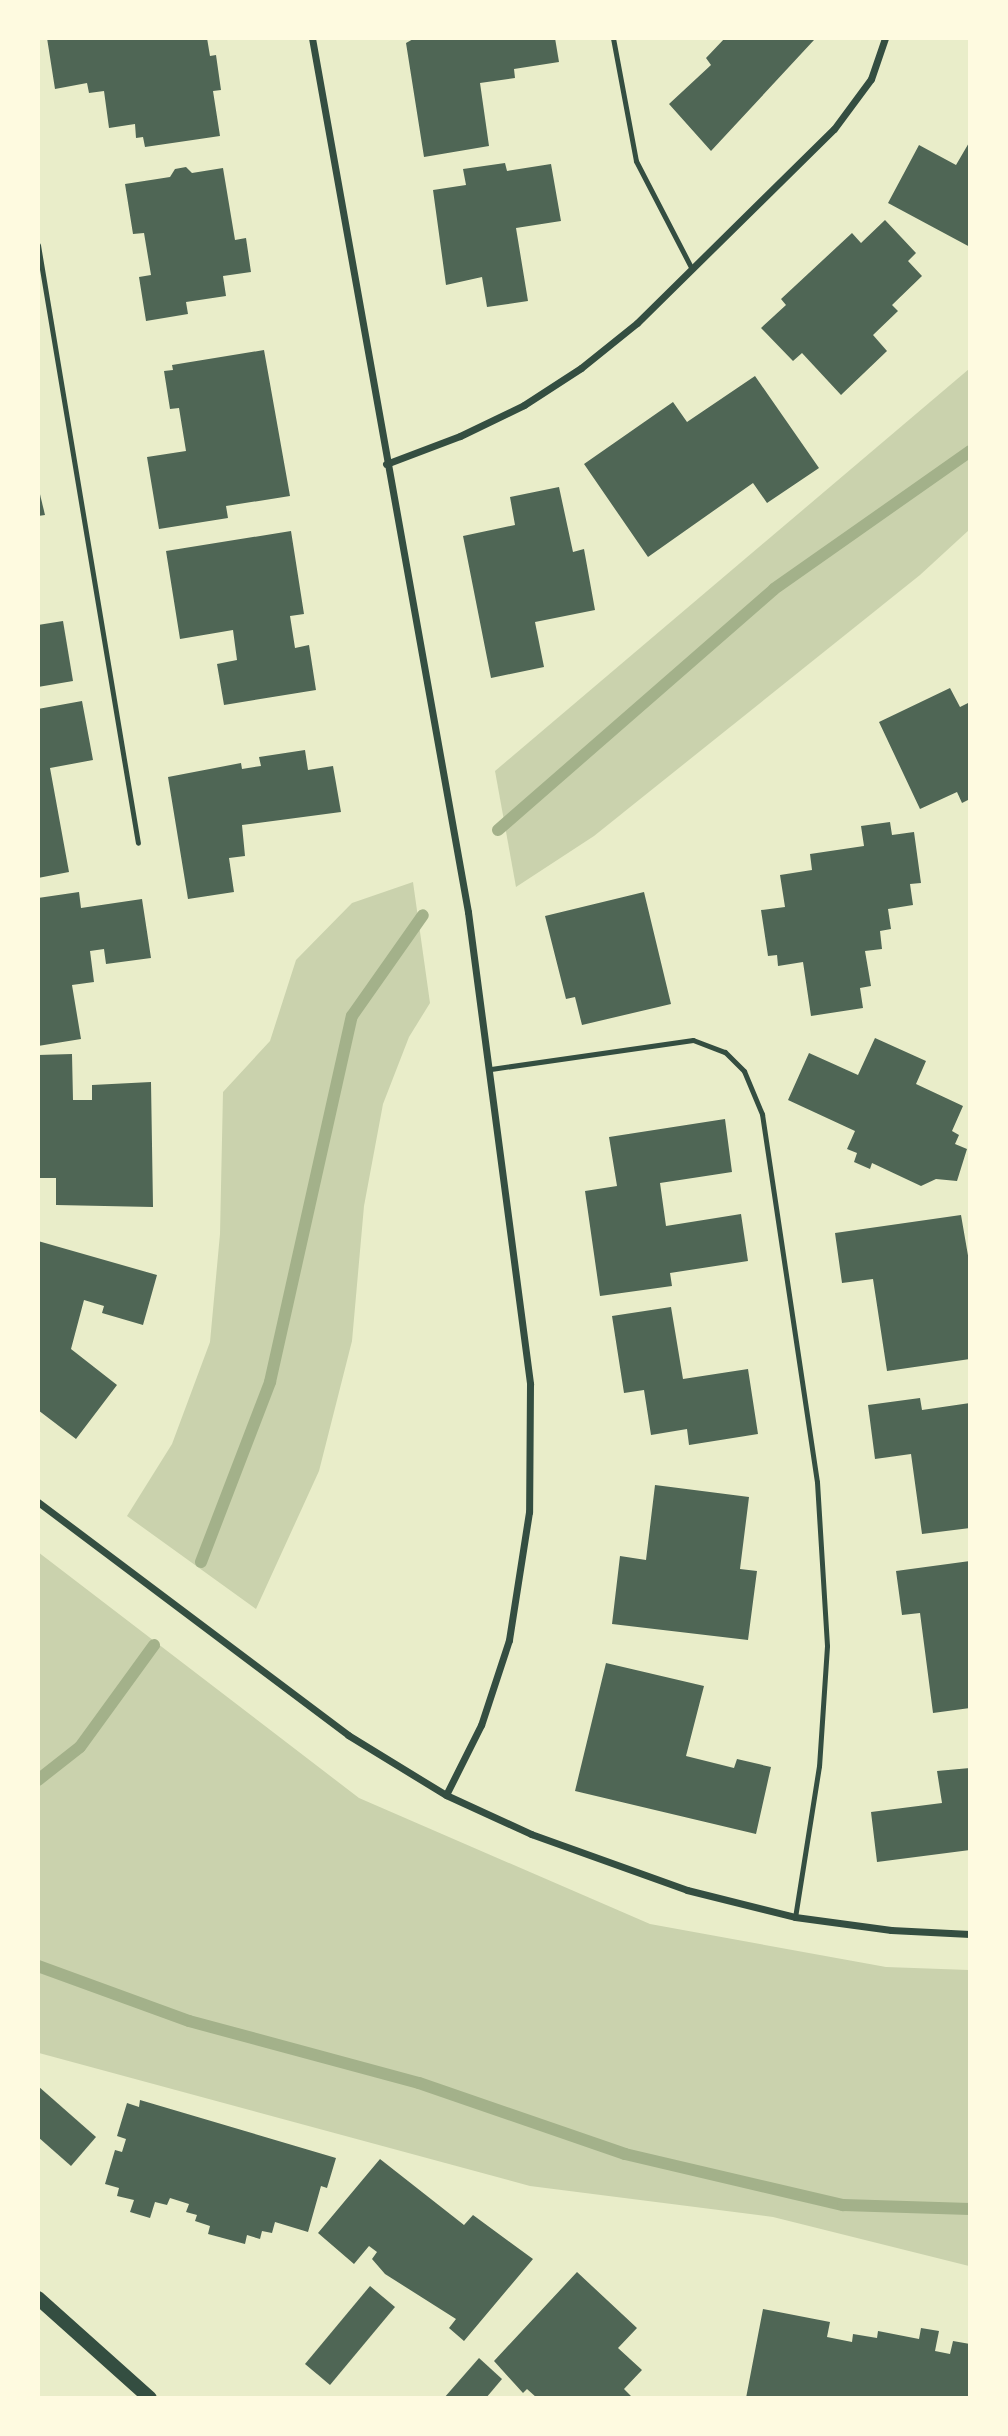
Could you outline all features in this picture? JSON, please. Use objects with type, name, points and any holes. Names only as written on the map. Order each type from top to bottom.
[{"type":"main road","points":[[38,2298],[150,2398]]},
{"type":"street","points":[[312,38],[468,912],[491,1069],[530,1384],[529,1512],[509,1640],[481,1725],[446,1796]]},
{"type":"street","points":[[386,464],[460,436],[547,390],[637,323],[834,129],[871,79],[885,38]]},
{"type":"street","points":[[38,1502],[348,1735],[446,1796],[531,1834],[687,1889],[794,1917],[891,1930],[970,1934]]},
{"type":"lane","points":[[613,38],[636,161],[692,270]]},
{"type":"lane","points":[[38,245],[138,843]]},
{"type":"lane","points":[[491,1069],[693,1040],[725,1052],[744,1071],[762,1114],[817,1482],[827,1646],[819,1766],[794,1917]]},
{"type":"green space","points":[[969,369],[969,530],[920,575],[594,836],[516,887],[495,771]]},
{"type":"green space","points":[[413,882],[430,1003],[409,1037],[383,1104],[364,1206],[352,1341],[319,1471],[256,1609],[127,1516],[172,1444],[210,1342],[220,1234],[223,1092],[270,1041],[296,960],[352,903]]},
{"type":"green space","points":[[38,1552],[359,1798],[650,1924],[886,1967],[969,1970],[969,2266],[773,2217],[530,2186],[39,2053]]},
{"type":"building","points":[[47,38],[207,38],[210,56],[216,55],[221,90],[213,91],[220,136],[145,147],[143,137],[136,138],[135,124],[109,128],[104,91],[89,93],[87,83],[55,89]]},
{"type":"building","points":[[415,38],[555,38],[559,62],[514,69],[515,78],[480,83],[489,146],[424,157],[406,43]]},
{"type":"building","points":[[725,38],[814,40],[711,151],[669,104],[711,65],[706,58]]},
{"type":"building","points":[[970,141],[970,247],[888,203],[919,145],[956,165]]},
{"type":"building","points":[[505,163],[507,171],[551,164],[561,221],[516,228],[528,301],[487,307],[482,277],[446,285],[433,190],[466,185],[463,169]]},
{"type":"building","points":[[186,167],[192,173],[223,168],[235,240],[246,238],[251,272],[223,276],[226,296],[186,302],[188,314],[146,321],[139,277],[151,275],[144,233],[133,234],[125,184],[170,177],[175,169]]},
{"type":"building","points":[[885,220],[916,253],[908,261],[922,276],[892,305],[898,311],[873,335],[887,351],[841,395],[802,353],[793,361],[761,328],[786,305],[781,299],[852,233],[861,243]]},
{"type":"building","points":[[264,350],[290,496],[226,506],[228,518],[159,529],[147,457],[186,451],[179,408],[170,409],[164,371],[173,370],[172,365]]},
{"type":"building","points":[[755,376],[819,468],[767,503],[753,483],[648,557],[584,464],[673,402],[687,422]]},
{"type":"building","points":[[38,486],[45,515],[38,516]]},
{"type":"building","points":[[559,487],[573,552],[584,549],[595,610],[535,622],[544,667],[491,678],[463,536],[515,525],[510,497]]},
{"type":"building","points":[[291,531],[304,614],[290,616],[295,648],[309,645],[316,690],[224,705],[217,664],[237,660],[233,630],[180,639],[166,551]]},
{"type":"building","points":[[63,621],[73,681],[38,687],[38,625]]},
{"type":"building","points":[[950,688],[960,707],[970,702],[970,799],[962,803],[957,792],[920,809],[879,722]]},
{"type":"building","points":[[82,701],[93,760],[50,768],[69,872],[38,878],[38,709]]},
{"type":"building","points":[[305,750],[308,770],[333,766],[341,812],[242,825],[245,856],[229,858],[234,892],[188,899],[168,777],[241,763],[242,769],[261,766],[259,757]]},
{"type":"building","points":[[890,822],[892,835],[914,832],[921,883],[910,884],[913,905],[888,909],[891,929],[880,931],[882,949],[865,951],[871,986],[860,988],[863,1008],[811,1016],[803,962],[778,966],[777,955],[768,956],[761,910],[785,907],[780,875],[812,870],[810,854],[864,846],[861,826]]},
{"type":"building","points":[[79,892],[81,908],[142,899],[151,958],[106,964],[104,949],[90,951],[94,982],[72,985],[81,1039],[38,1046],[38,898]]},
{"type":"building","points":[[644,892],[671,1004],[582,1025],[575,997],[566,999],[545,916]]},
{"type":"building","points":[[875,1038],[926,1061],[916,1084],[963,1106],[952,1131],[959,1135],[955,1144],[967,1149],[957,1181],[936,1179],[921,1186],[872,1163],[870,1169],[854,1162],[857,1153],[847,1149],[855,1131],[788,1100],[809,1053],[858,1075]]},
{"type":"building","points":[[72,1054],[73,1100],[92,1100],[92,1085],[151,1082],[153,1207],[56,1205],[56,1178],[38,1178],[38,1055]]},
{"type":"building","points":[[725,1119],[732,1172],[660,1183],[666,1226],[741,1214],[748,1261],[670,1273],[672,1286],[600,1296],[585,1191],[617,1186],[609,1137]]},
{"type":"building","points":[[961,1215],[970,1267],[970,1359],[887,1371],[873,1279],[842,1283],[835,1233]]},
{"type":"building","points":[[38,1241],[157,1275],[143,1325],[102,1313],[104,1306],[84,1300],[71,1349],[117,1385],[76,1439],[38,1410]]},
{"type":"building","points":[[671,1307],[683,1379],[748,1369],[758,1434],[689,1445],[687,1429],[651,1435],[644,1390],[624,1393],[612,1316]]},
{"type":"building","points":[[920,1398],[922,1410],[970,1403],[970,1528],[922,1534],[911,1454],[875,1459],[868,1405]]},
{"type":"building","points":[[655,1485],[749,1497],[740,1569],[757,1571],[748,1640],[612,1624],[620,1556],[646,1560]]},
{"type":"building","points":[[970,1561],[970,1708],[933,1713],[920,1613],[902,1615],[896,1571]]},
{"type":"building","points":[[606,1663],[704,1686],[686,1756],[734,1768],[737,1759],[771,1767],[756,1834],[575,1791]]},
{"type":"building","points":[[970,1768],[970,1850],[877,1862],[871,1812],[942,1803],[937,1771]]},
{"type":"building","points":[[38,2086],[96,2137],[71,2166],[38,2137]]},
{"type":"building","points":[[140,2100],[336,2158],[327,2188],[321,2186],[308,2232],[275,2222],[272,2233],[262,2231],[260,2239],[247,2235],[245,2244],[208,2234],[210,2226],[195,2221],[197,2215],[186,2212],[189,2204],[170,2198],[167,2205],[155,2202],[150,2218],[130,2212],[134,2200],[117,2196],[119,2188],[105,2184],[115,2150],[122,2152],[126,2139],[117,2136],[127,2103],[139,2107]]},
{"type":"building","points":[[380,2159],[464,2225],[473,2215],[533,2259],[464,2341],[449,2328],[456,2319],[385,2274],[372,2259],[377,2252],[369,2246],[354,2264],[318,2233]]},
{"type":"building","points":[[577,2272],[637,2328],[618,2348],[642,2370],[624,2389],[633,2398],[537,2398],[527,2389],[523,2393],[494,2361]]},
{"type":"building","points":[[370,2286],[395,2307],[330,2385],[305,2364]]},
{"type":"building","points":[[763,2309],[830,2322],[827,2337],[852,2342],[853,2334],[877,2338],[878,2331],[919,2339],[921,2328],[939,2331],[935,2351],[950,2354],[953,2341],[970,2344],[970,2398],[746,2398]]},
{"type":"building","points":[[479,2358],[502,2379],[486,2398],[444,2398]]},
{"type":"waterway","points":[[498,830],[774,589],[970,451]]},
{"type":"waterway","points":[[201,1562],[270,1382],[352,1016],[423,915]]},
{"type":"waterway","points":[[38,1780],[80,1747],[154,1645]]},
{"type":"waterway","points":[[38,1966],[189,2021],[419,2083],[625,2154],[843,2205],[970,2209]]}]
